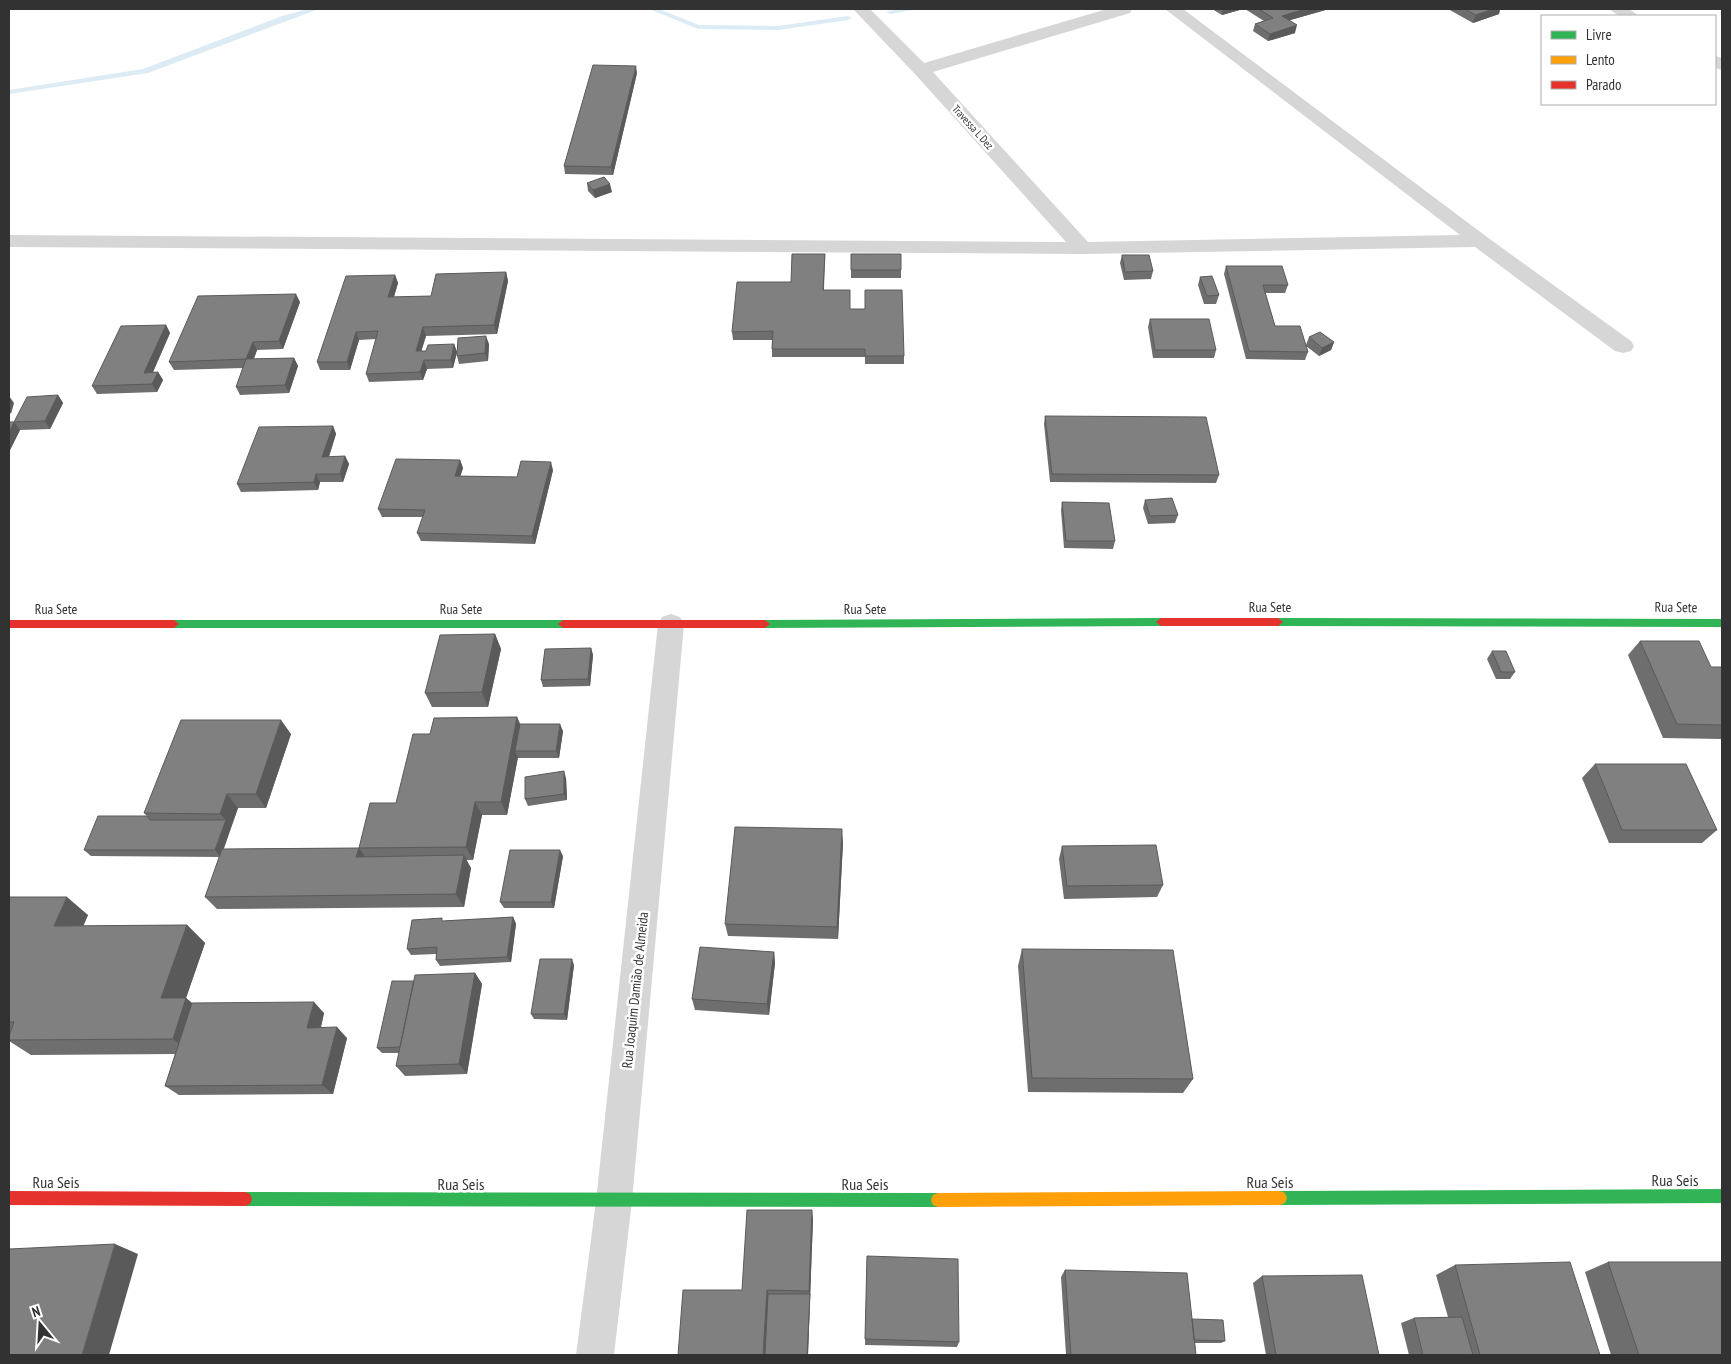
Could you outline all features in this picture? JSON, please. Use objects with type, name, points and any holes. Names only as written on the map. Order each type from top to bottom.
[{"type":"street","name":"Travessa L Dez","points":[[862,9],[921,70],[1083,248]]},
{"type":"street","points":[[921,70],[1124,9]]},
{"type":"street","points":[[1173,9],[1480,241],[1623,346]]},
{"type":"street","points":[[1617,9],[1629,15]]},
{"type":"street","points":[[9,241],[1083,248],[1480,241]]},
{"type":"street","name":"Rua Sete","points":[[9,624],[1497,621],[1722,623]]},
{"type":"street","name":"Rua Joaquim Damião de Almeida","points":[[595,1355],[614,1201],[671,624]]},
{"type":"street","name":"Rua Seis","points":[[9,1198],[614,1201],[1722,1196]]},
{"type":"building","points":[[1259,9],[1305,9],[1282,16],[1297,25],[1270,34],[1255,24],[1273,18]]},
{"type":"building","points":[[1465,9],[1493,9],[1476,15]]},
{"type":"building","points":[[593,65],[636,66],[611,167],[564,166]]},
{"type":"building","points":[[604,177],[610,184],[593,190],[587,183]]},
{"type":"building","points":[[792,254],[825,254],[823,290],[850,290],[850,309],[865,309],[865,290],[902,290],[904,356],[865,356],[865,349],[772,349],[773,331],[732,332],[737,282],[791,282]]},
{"type":"building","points":[[851,254],[901,254],[901,270],[851,270]]},
{"type":"building","points":[[1122,255],[1149,255],[1153,271],[1125,272]]},
{"type":"building","points":[[1226,266],[1282,266],[1288,285],[1263,285],[1275,326],[1300,326],[1308,352],[1249,351]]},
{"type":"building","points":[[506,272],[494,325],[423,327],[416,351],[426,351],[428,345],[454,344],[451,360],[424,360],[420,372],[366,374],[378,331],[356,332],[347,362],[317,362],[346,276],[395,275],[388,297],[431,296],[436,274]]},
{"type":"building","points":[[1212,276],[1219,295],[1207,296],[1200,277]]},
{"type":"building","points":[[296,294],[279,341],[253,342],[246,359],[169,362],[198,296]]},
{"type":"building","points":[[1150,319],[1209,319],[1216,350],[1155,350]]},
{"type":"building","points":[[166,325],[144,373],[158,372],[152,384],[92,386],[121,326]]},
{"type":"building","points":[[1320,332],[1334,342],[1322,348],[1309,337]]},
{"type":"building","points":[[486,336],[485,353],[457,356],[458,338]]},
{"type":"building","points":[[294,358],[285,385],[236,387],[246,359]]},
{"type":"building","points":[[58,395],[45,421],[14,422],[27,397]]},
{"type":"building","points":[[1045,416],[1206,417],[1219,475],[1052,474]]},
{"type":"building","points":[[9,422],[14,422],[9,432]]},
{"type":"building","points":[[333,426],[322,457],[345,456],[340,474],[316,474],[314,482],[237,484],[259,427]]},
{"type":"building","points":[[396,459],[460,460],[455,476],[517,477],[521,461],[551,462],[532,536],[417,533],[425,510],[378,509]]},
{"type":"building","points":[[1172,498],[1178,515],[1150,516],[1145,500]]},
{"type":"building","points":[[1062,502],[1109,503],[1115,541],[1066,541]]},
{"type":"building","points":[[495,634],[482,692],[425,693],[440,635]]},
{"type":"building","points":[[1640,641],[1699,641],[1711,667],[1722,667],[1722,725],[1677,724]]},
{"type":"building","points":[[591,648],[588,679],[541,680],[545,649]]},
{"type":"building","points":[[1492,651],[1506,651],[1515,672],[1501,672]]},
{"type":"building","points":[[517,717],[501,802],[475,802],[466,847],[359,848],[370,803],[396,803],[413,734],[430,734],[434,718]]},
{"type":"building","points":[[181,720],[281,720],[256,794],[227,794],[220,814],[144,813]]},
{"type":"building","points":[[520,724],[560,724],[556,751],[515,751]]},
{"type":"building","points":[[1595,764],[1686,764],[1717,830],[1622,830]]},
{"type":"building","points":[[564,771],[564,794],[525,799],[525,777]]},
{"type":"building","points":[[98,816],[147,816],[150,820],[226,820],[215,850],[84,850]]},
{"type":"building","points":[[735,827],[842,829],[837,927],[725,924]]},
{"type":"building","points":[[1156,845],[1163,885],[1067,886],[1062,846]]},
{"type":"building","points":[[359,848],[356,857],[464,855],[456,894],[205,897],[222,849]]},
{"type":"building","points":[[510,850],[560,850],[551,902],[500,902]]},
{"type":"building","points":[[9,897],[67,897],[54,926],[187,925],[161,998],[186,998],[173,1039],[9,1040],[14,1022],[9,1022]]},
{"type":"building","points":[[513,917],[507,957],[436,960],[437,947],[407,949],[412,920],[442,918],[442,921]]},
{"type":"building","points":[[700,947],[774,952],[767,1004],[692,999]]},
{"type":"building","points":[[1022,949],[1173,950],[1193,1079],[1032,1078]]},
{"type":"building","points":[[540,959],[572,959],[564,1014],[531,1014]]},
{"type":"building","points":[[475,973],[459,1064],[396,1066],[415,975]]},
{"type":"building","points":[[392,981],[414,981],[400,1047],[377,1048]]},
{"type":"building","points":[[314,1002],[307,1028],[337,1027],[322,1085],[165,1086],[192,1003]]},
{"type":"building","points":[[747,1210],[812,1210],[809,1291],[767,1290],[763,1355],[678,1355],[683,1290],[742,1290]]},
{"type":"building","points":[[115,1244],[82,1355],[9,1355],[9,1249]]},
{"type":"building","points":[[867,1256],[958,1259],[959,1342],[865,1339]]},
{"type":"building","points":[[1570,1262],[1600,1355],[1480,1355],[1455,1265]]},
{"type":"building","points":[[1608,1262],[1722,1262],[1722,1355],[1639,1355]]},
{"type":"building","points":[[1065,1270],[1187,1273],[1196,1355],[1071,1355]]},
{"type":"building","points":[[1362,1275],[1379,1355],[1276,1355],[1262,1276]]},
{"type":"building","points":[[768,1294],[810,1294],[807,1355],[765,1355]]},
{"type":"building","points":[[1462,1317],[1473,1355],[1423,1355],[1414,1318]]},
{"type":"building","points":[[1192,1319],[1223,1320],[1225,1341],[1194,1340]]},
{"type":"waterway","points":[[9,92],[145,71],[285,18],[315,9]]},
{"type":"waterway","points":[[653,9],[698,27],[778,28],[848,18]]},
{"type":"waterway","points":[[890,12],[914,9]]},
{"type":"traffic: fast","points":[[765,624],[1161,622]]},
{"type":"traffic: fast","points":[[1278,622],[1722,623]]},
{"type":"traffic: fast","points":[[174,624],[563,624]]},
{"type":"traffic: fast","points":[[1280,1198],[1722,1196]]},
{"type":"traffic: fast","points":[[245,1199],[938,1200]]},
{"type":"traffic: slow","points":[[938,1200],[1280,1198]]},
{"type":"traffic: jam","points":[[1161,622],[1278,622]]},
{"type":"traffic: jam","points":[[9,624],[174,624]]},
{"type":"traffic: jam","points":[[563,624],[765,624]]},
{"type":"traffic: jam","points":[[9,1198],[245,1199]]}]
